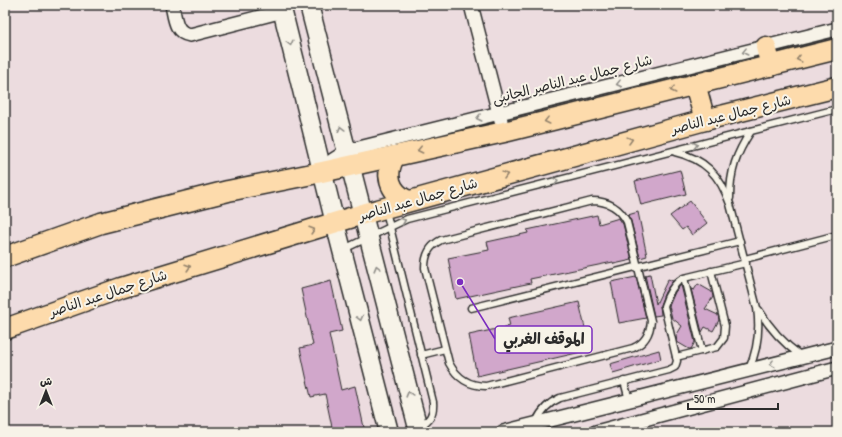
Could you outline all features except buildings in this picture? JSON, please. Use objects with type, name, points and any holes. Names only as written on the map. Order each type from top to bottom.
[{"type":"main road","points":[[309,5],[420,430]]},
{"type":"main road","points":[[282,8],[322,172],[389,432]]},
{"type":"main road","points":[[5,257],[109,221],[228,190],[322,172],[349,159],[395,156],[501,123],[695,84],[769,56],[837,49]]},
{"type":"main road","points":[[695,84],[705,120]]},
{"type":"main road","name":"شارع جمال عبد الناصر","points":[[5,329],[15,324],[121,288],[363,214],[387,217],[408,201],[705,120],[837,87]]},
{"type":"main road","points":[[395,156],[390,167],[389,179],[394,190],[403,199],[408,201]]},
{"type":"street","points":[[172,5],[181,32],[183,34],[190,35],[282,8]]},
{"type":"street","points":[[471,5],[501,123]]},
{"type":"street","name":"شارع جمال عبد الناصر الجانبى","points":[[349,159],[501,123],[769,56],[837,29]]},
{"type":"street","points":[[503,432],[837,348]]},
{"type":"street","points":[[596,432],[837,368]]},
{"type":"lane","points":[[387,217],[407,219],[837,109]]},
{"type":"lane","points":[[730,204],[730,184],[733,166],[740,148],[751,132]]},
{"type":"lane","points":[[672,151],[685,154],[698,160],[709,168],[722,185],[730,204],[759,318],[758,340],[753,361],[748,370]]},
{"type":"lane","points":[[599,201],[612,205],[618,209],[624,218],[638,266],[651,321],[651,327],[643,342],[633,348],[486,386],[479,386],[467,382],[456,374],[449,363],[425,268],[426,255],[433,245],[441,240],[586,202],[599,201]]},
{"type":"lane","points":[[342,249],[369,237],[387,217]]},
{"type":"lane","points":[[387,217],[433,408],[429,419],[420,430]]},
{"type":"lane","points":[[535,425],[545,407],[555,400],[672,369],[676,364],[676,357],[664,306],[676,283],[684,278],[837,235]]},
{"type":"lane","points":[[471,308],[740,241]]},
{"type":"lane","points":[[676,357],[717,347],[722,343],[726,332],[711,271]]},
{"type":"lane","points":[[684,278],[702,351]]},
{"type":"lane","points":[[757,308],[772,330],[791,349],[802,357]]},
{"type":"lane","points":[[420,355],[445,349]]},
{"type":"lane","points":[[624,381],[630,400]]},
{"type":"place","name":"الموقف الغربي","points":[[460,282]]}]
